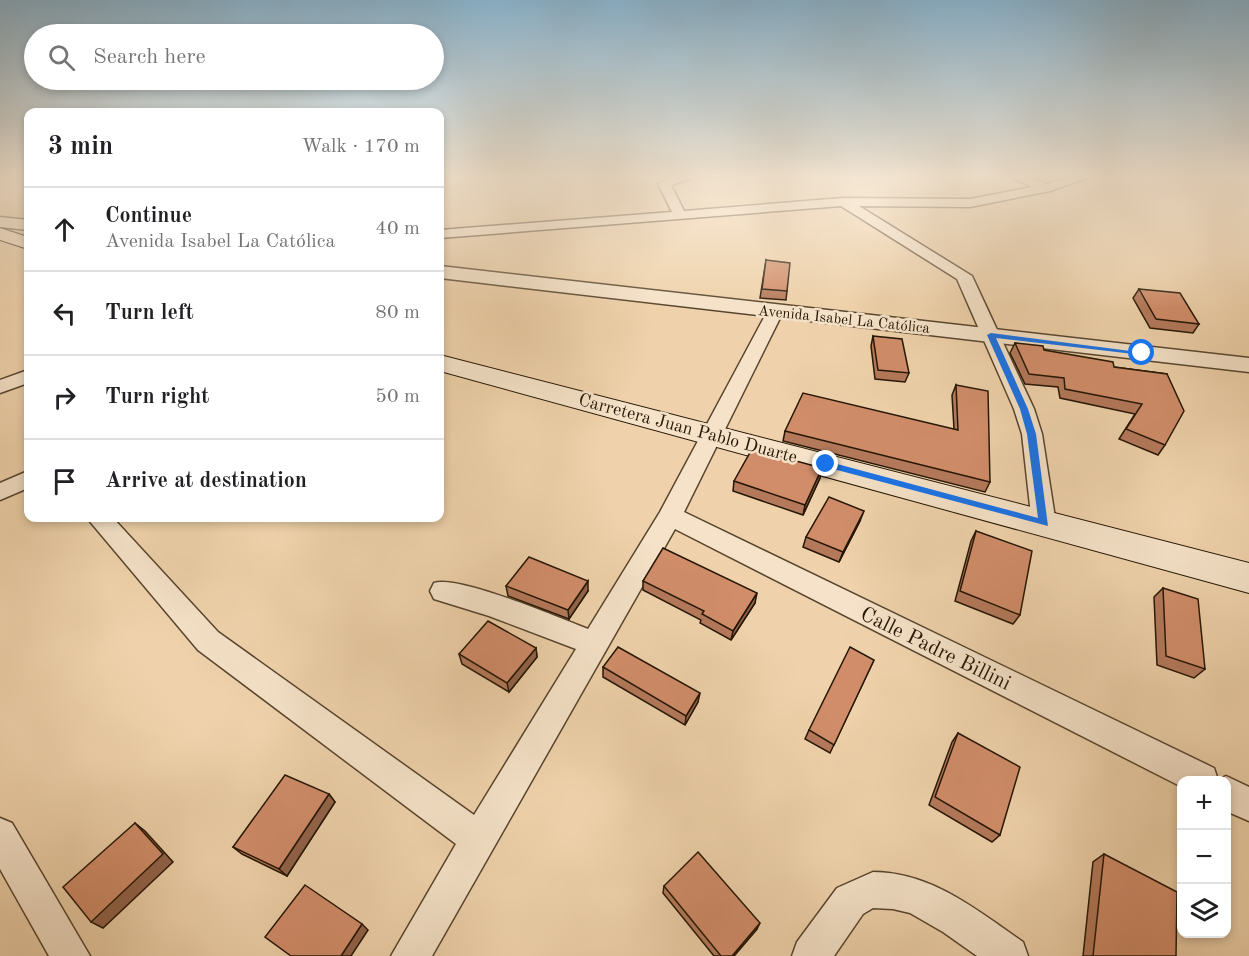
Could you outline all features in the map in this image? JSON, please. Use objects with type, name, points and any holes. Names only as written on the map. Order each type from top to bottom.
[{"type":"main road","points":[[0,234],[24,242]]},
{"type":"main road","name":"Carretera Juan Pablo Duarte","points":[[444,364],[1249,578]]},
{"type":"street","points":[[444,234],[622,220]]},
{"type":"street","points":[[872,220],[964,276],[1024,409],[1032,434],[1044,524]]},
{"type":"street","points":[[0,222],[24,225]]},
{"type":"street","name":"Avenida Isabel La Católica","points":[[444,272],[1249,365]]},
{"type":"street","points":[[410,956],[670,516],[714,434],[774,312]]},
{"type":"street","points":[[0,387],[24,378]]},
{"type":"street","points":[[0,492],[24,482]]},
{"type":"street","name":"Calle Padre Billini","points":[[670,516],[1194,776]]},
{"type":"street","points":[[103,522],[208,641],[478,839]]},
{"type":"street","points":[[443,591],[494,606],[595,644]]},
{"type":"street","points":[[1231,795],[1249,804]]},
{"type":"street","points":[[3,849],[71,956]]},
{"type":"street","points":[[811,956],[852,898],[873,888],[894,890],[921,898],[1009,956]]},
{"type":"building","points":[[766,260],[790,263],[787,291],[762,289]]},
{"type":"building","points":[[1139,289],[1180,293],[1199,324],[1156,319]]},
{"type":"building","points":[[873,336],[902,339],[909,373],[878,370]]},
{"type":"building","points":[[1015,343],[1043,346],[1044,350],[1113,362],[1114,367],[1167,374],[1184,411],[1165,445],[1126,429],[1142,404],[1065,389],[1064,378],[1029,374]]},
{"type":"building","points":[[956,385],[988,391],[990,482],[785,431],[803,393],[958,430]]},
{"type":"building","points":[[752,449],[822,468],[805,505],[734,481]]},
{"type":"building","points":[[829,497],[864,511],[843,552],[806,537]]},
{"type":"building","points":[[976,531],[1032,551],[1020,615],[960,591]]},
{"type":"building","points":[[663,548],[757,593],[733,631],[702,614],[704,611],[643,581]]},
{"type":"building","points":[[529,557],[588,581],[568,610],[506,586]]},
{"type":"building","points":[[1163,588],[1198,599],[1205,669],[1166,656]]},
{"type":"building","points":[[488,621],[536,648],[507,683],[459,654]]},
{"type":"building","points":[[618,647],[700,693],[686,716],[603,667]]},
{"type":"building","points":[[850,647],[874,660],[834,745],[809,730]]},
{"type":"building","points":[[958,733],[1020,767],[1000,835],[935,797]]},
{"type":"building","points":[[285,775],[329,794],[279,869],[233,847]]},
{"type":"building","points":[[135,823],[163,854],[91,922],[63,887]]},
{"type":"building","points":[[698,852],[760,923],[732,956],[721,956],[664,886]]},
{"type":"building","points":[[1104,854],[1177,892],[1176,956],[1093,956]]},
{"type":"building","points":[[305,885],[362,924],[341,956],[291,956],[265,937]]},
{"type":"route","points":[[826,464],[1044,524],[1032,434],[1024,409],[991,335],[1142,353]]}]
